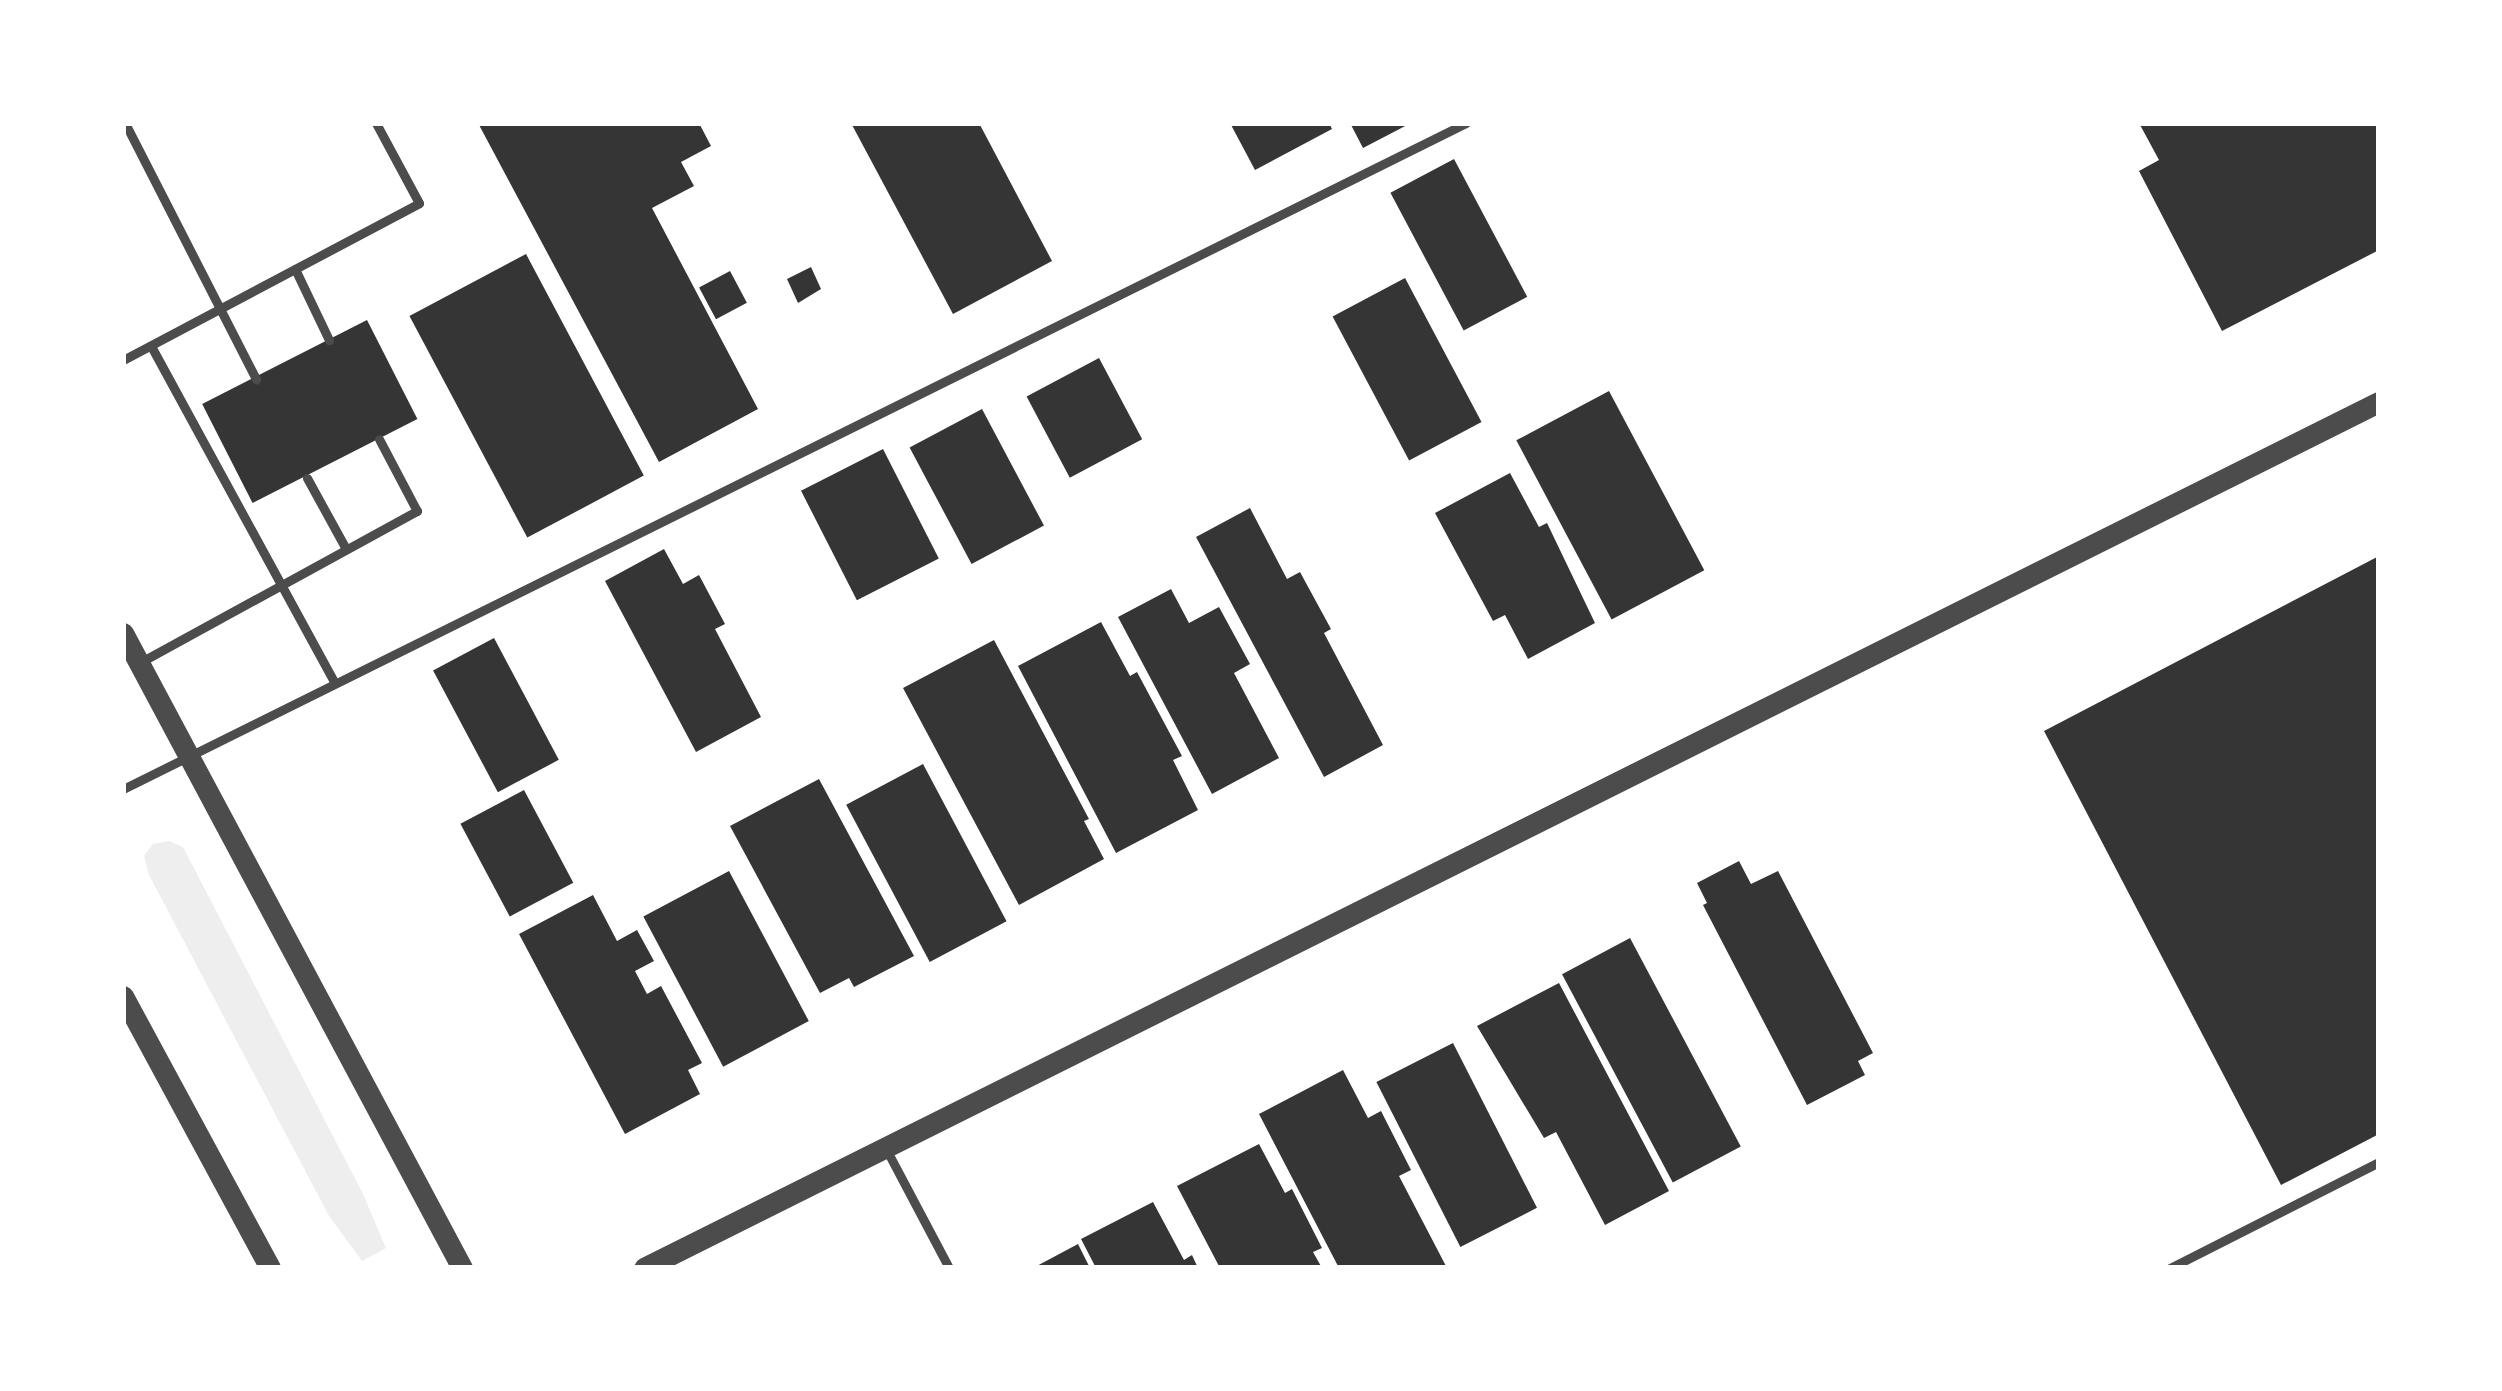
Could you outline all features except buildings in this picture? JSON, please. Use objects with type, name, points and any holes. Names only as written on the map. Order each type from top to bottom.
[{"type":"street","points":[[644,1268],[2379,402]]},
{"type":"street","points":[[123,633],[462,1268]]},
{"type":"street","points":[[123,995],[270,1268]]},
{"type":"lane","points":[[125,123],[256,379]]},
{"type":"lane","points":[[123,361],[419,203],[376,123]]},
{"type":"lane","points":[[123,789],[1466,123]]},
{"type":"lane","points":[[295,269],[329,340]]},
{"type":"lane","points":[[151,346],[335,683]]},
{"type":"lane","points":[[139,663],[417,511],[379,439]]},
{"type":"lane","points":[[307,478],[346,550]]},
{"type":"lane","points":[[885,1147],[949,1268]]},
{"type":"lane","points":[[2170,1268],[2379,1162]]},
{"type":"shaded area","points":[[169,841],[183,847],[362,1192],[386,1248],[362,1261],[329,1216],[149,875],[144,856],[153,844]]}]
